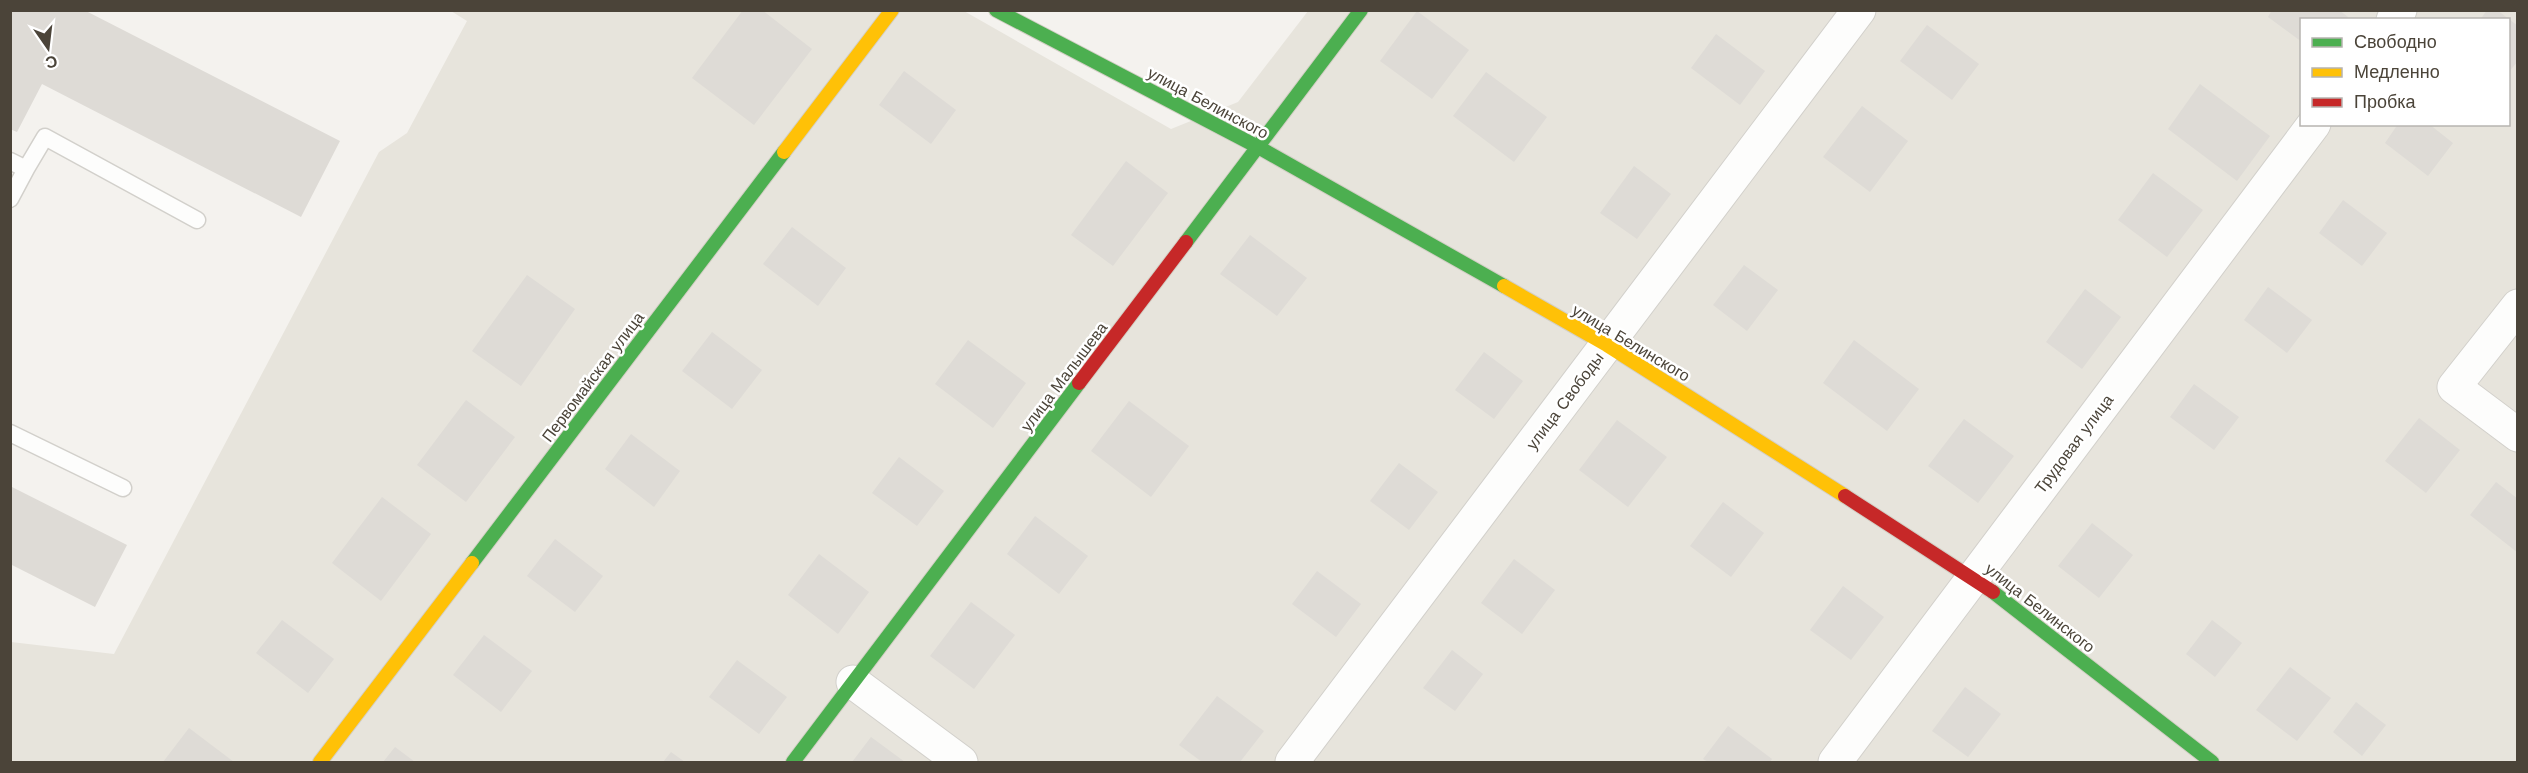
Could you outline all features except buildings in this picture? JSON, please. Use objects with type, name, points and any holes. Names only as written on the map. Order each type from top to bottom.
[{"type":"street","name":"Первомайская улица","points":[[320,762],[892,10]]},
{"type":"street","name":"улица Белинского","points":[[996,10],[1258,147],[1607,345],[1974,577],[2212,762]]},
{"type":"street","name":"улица Малышева","points":[[793,762],[1361,10]]},
{"type":"street","name":"улица Свободы","points":[[1292,762],[1859,10]]},
{"type":"street","name":"Трудовая улица","points":[[1835,762],[2312,126]]},
{"type":"street","points":[[2517,306],[2454,387],[2517,435]]},
{"type":"street","points":[[853,682],[961,762]]},
{"type":"lane","points":[[10,199],[45,137],[197,220]]},
{"type":"lane","points":[[10,161],[26,169]]},
{"type":"lane","points":[[10,433],[123,488]]},
{"type":"shaded area","points":[[451,11],[964,11],[1171,129],[1238,102],[1308,11],[2517,11],[2517,762],[11,762],[11,642],[114,654],[379,152],[407,133],[467,21]]},
{"type":"traffic: fast","points":[[996,10],[1258,147],[1504,286]]},
{"type":"traffic: fast","points":[[1186,242],[1361,10]]},
{"type":"traffic: fast","points":[[472,563],[784,152]]},
{"type":"traffic: fast","points":[[793,762],[1079,383]]},
{"type":"traffic: fast","points":[[1993,592],[2212,762]]},
{"type":"traffic: slow","points":[[784,152],[892,10]]},
{"type":"traffic: slow","points":[[1504,286],[1607,345],[1845,496]]},
{"type":"traffic: slow","points":[[320,762],[472,563]]},
{"type":"traffic: jam","points":[[1079,383],[1186,242]]},
{"type":"traffic: jam","points":[[1845,496],[1993,592]]}]
